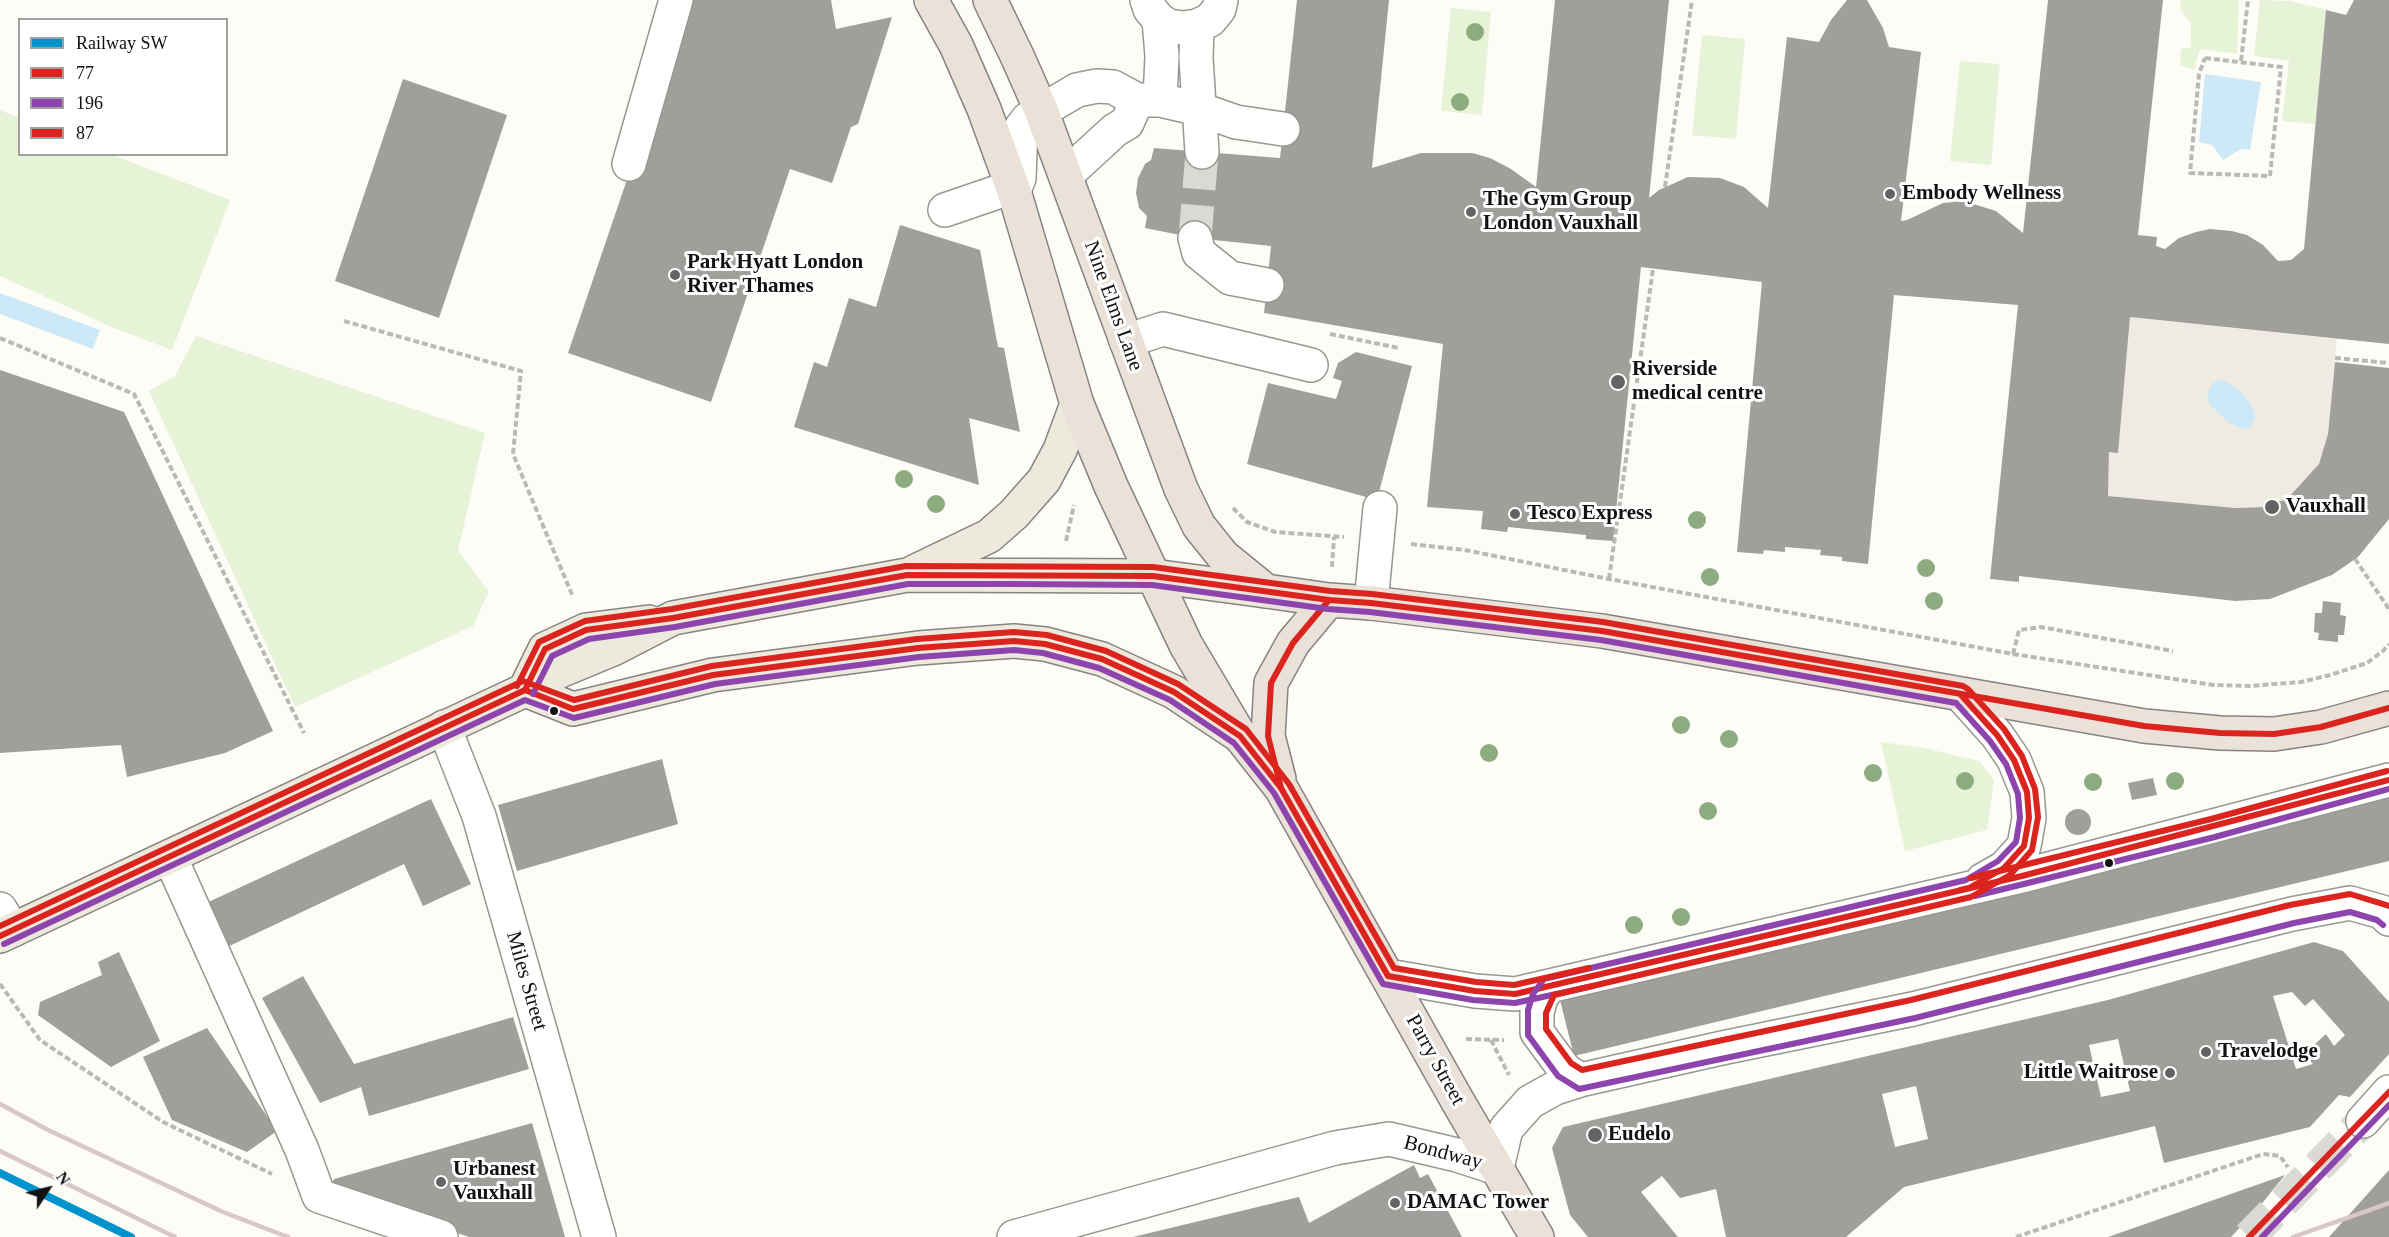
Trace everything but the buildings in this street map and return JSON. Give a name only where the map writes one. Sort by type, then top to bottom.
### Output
[{"type":"highway","points":[[931,0],[956,45],[984,108],[1013,189],[1077,404],[1111,486],[1153,576]]},
{"type":"highway","name":"Nine Elms Lane","points":[[990,0],[1041,110],[1170,461],[1199,526],[1223,556],[1266,591]]},
{"type":"highway","name":"Parry Street","points":[[1153,576],[1190,654],[1240,736],[1281,788],[1537,1237]]},
{"type":"highway","points":[[1266,591],[1602,631],[2144,726],[2220,733],[2274,734],[2320,727],[2389,708]]},
{"type":"highway","name":"Parry Street","points":[[1281,788],[1268,736],[1271,683],[1293,643],[1329,600]]},
{"type":"main road","points":[[908,575],[989,536],[1014,514],[1044,480],[1060,450],[1077,404]]},
{"type":"main road","points":[[4,925],[170,857],[525,690],[545,649],[586,630],[673,618],[908,575],[1153,576],[1266,591]]},
{"type":"main road","points":[[525,690],[573,709],[713,675],[918,648],[1014,642],[1045,644],[1102,658],[1174,692],[1240,736]]},
{"type":"street","points":[[629,164],[676,0]]},
{"type":"street","points":[[1153,10],[1169,26],[1183,28],[1197,26],[1210,20],[1219,9],[1221,0]]},
{"type":"street","points":[[1066,176],[1115,130],[1126,123],[1148,100],[1162,56],[1153,10]]},
{"type":"street","points":[[1197,26],[1196,58],[1202,152]]},
{"type":"street","points":[[945,210],[1013,189],[1019,178],[1021,128],[1028,119],[1041,110],[1077,90],[1097,86],[1113,87],[1148,100],[1199,109],[1236,122],[1283,129]]},
{"type":"street","points":[[1195,238],[1199,253],[1230,278],[1267,285]]},
{"type":"street","points":[[1126,341],[1163,329],[1311,365]]},
{"type":"street","points":[[1371,603],[1380,508]]},
{"type":"street","points":[[1961,695],[1997,735],[2014,760],[2027,792],[2030,818],[2024,846],[2011,861],[2004,868],[1969,888]]},
{"type":"street","name":"Miles Street","points":[[444,727],[479,816],[599,1237]]},
{"type":"street","points":[[1388,976],[1475,991],[1515,994],[1969,888],[2212,828],[2389,780]]},
{"type":"street","points":[[170,857],[302,1150],[319,1196],[441,1237]]},
{"type":"street","name":"Bondway","points":[[1014,1237],[1335,1148],[1389,1139],[1457,1155],[1497,1168],[1506,1129],[1530,1102],[1555,1088],[1580,1080],[1913,1009],[2292,914],[2350,903],[2382,912],[2389,919]]},
{"type":"street","points":[[1548,987],[1541,998],[1537,1012],[1537,1032],[1565,1070],[1580,1080]]},
{"type":"street","points":[[2363,1121],[2389,1092]]},
{"type":"path","points":[[1665,187],[1692,0]]},
{"type":"path","points":[[2241,61],[2248,0]]},
{"type":"path","points":[[2205,58],[2241,61],[2281,67],[2270,176],[2190,173],[2199,74],[2205,58]]},
{"type":"path","points":[[1609,579],[1653,269]]},
{"type":"path","points":[[344,321],[521,371],[513,454],[573,597]]},
{"type":"path","points":[[0,338],[134,394],[304,733]]},
{"type":"path","points":[[2336,358],[2389,363]]},
{"type":"path","points":[[1229,504],[1247,522],[1275,532],[1465,550],[2013,654],[2213,685],[2249,686],[2301,682],[2367,663],[2384,651],[2389,644]]},
{"type":"path","points":[[1066,538],[1074,505]]},
{"type":"path","points":[[2355,559],[2389,609]]},
{"type":"path","points":[[2013,654],[2019,630],[2041,627],[2173,651]]},
{"type":"path","points":[[0,984],[40,1040],[163,1122],[319,1196]]},
{"type":"path","points":[[1466,1039],[1508,1040]]},
{"type":"path","points":[[1491,1040],[1512,1079]]},
{"type":"path","points":[[2016,1237],[2263,1154],[2280,1156],[2288,1167]]},
{"type":"green space","points":[[2181,0],[2239,0],[2237,54],[2200,49],[2194,70],[2180,65],[2181,49],[2191,47],[2191,24],[2180,8]]},
{"type":"green space","points":[[2260,0],[2290,1],[2326,10],[2316,124],[2282,121],[2289,61],[2254,56]]},
{"type":"green space","points":[[1451,8],[1491,12],[1482,115],[1441,111]]},
{"type":"green space","points":[[1702,35],[1745,39],[1736,139],[1692,135]]},
{"type":"green space","points":[[1960,61],[2000,64],[1991,165],[1950,161]]},
{"type":"green space","points":[[0,110],[18,118],[18,156],[116,156],[230,200],[172,350],[109,326],[0,276]]},
{"type":"green space","points":[[196,336],[485,433],[458,551],[489,591],[473,626],[295,707],[149,391],[175,376]]},
{"type":"green space","points":[[1881,742],[1924,748],[1979,761],[1994,780],[1987,830],[1905,851]]},
{"type":"shaded area","points":[[2130,317],[2337,339],[2328,434],[2319,464],[2288,498],[2266,507],[2235,508],[2108,496],[2109,452],[2118,452]]},
{"type":"water","points":[[2205,74],[2261,82],[2250,150],[2241,149],[2223,160],[2212,145],[2199,142]]},
{"type":"water","points":[[0,293],[100,330],[93,349],[0,314]]},
{"type":"water","points":[[2220,379],[2231,384],[2251,404],[2255,417],[2251,427],[2243,429],[2231,424],[2210,405],[2207,393],[2212,384]]},
{"type":"tunnel","points":[[1195,238],[1202,152]]},
{"type":"tunnel","points":[[2249,1237],[2363,1121]]},
{"type":"railway","points":[[0,1104],[48,1130],[223,1212],[288,1237]]},
{"type":"railway","points":[[0,1151],[175,1237]]},
{"type":"railway","points":[[2293,1237],[2389,1203]]},
{"type":"rail line","name":"SW","points":[[0,1173],[131,1237]]},
{"type":"transit line","name":"87","points":[[517,686],[539,642],[585,621],[672,609],[906,566],[1153,567],[1330,591],[1603,622],[1963,686],[2004,729],[2022,756],[2035,789],[2038,817],[2032,850],[2010,875],[1971,897],[1554,995],[1546,1013],[1546,1029],[1571,1063],[1582,1070],[1911,1000],[2290,905],[2350,894],[2389,906]]},
{"type":"transit line","name":"77","points":[[525,690],[545,649],[586,630],[673,618],[907,575],[1153,576],[1329,600],[1602,631],[2144,726],[2220,733],[2274,734],[2321,727],[2389,708]]},
{"type":"transit line","name":"196","points":[[533,694],[552,656],[589,639],[675,627],[908,584],[1015,584],[1152,585],[1328,609],[1601,640],[1956,703],[1990,741],[2006,764],[2018,794],[2020,818],[2016,842],[1998,861],[1966,880],[1544,979],[1533,994],[1528,1010],[1528,1035],[1558,1076],[1579,1089],[1915,1018],[2294,923],[2350,912],[2377,920],[2383,925]]},
{"type":"transit line","name":"77","points":[[1285,795],[1281,788],[1268,736],[1271,683],[1293,643],[1329,600]]},
{"type":"transit line","name":"87","points":[[0,926],[523,681],[574,700],[712,666],[917,639],[1014,632],[1047,635],[1106,651],[1178,684],[1246,729],[1289,784],[1394,968],[1476,982],[1514,985],[1589,968]]},
{"type":"transit line","name":"77","points":[[0,936],[525,690],[573,709],[713,675],[918,648],[1014,641],[1045,644],[1102,659],[1174,692],[1240,736],[1281,788],[1388,976]]},
{"type":"transit line","name":"196","points":[[4,944],[525,700],[574,718],[715,684],[919,657],[1014,650],[1043,653],[1099,668],[1170,700],[1234,743],[1274,793],[1383,984],[1473,1000],[1515,1003],[1593,986]]},
{"type":"transit line","name":"77","points":[[1960,890],[1969,888],[2004,868],[2024,846],[2029,818],[2027,792],[2014,760],[1997,735],[1961,695]]},
{"type":"transit line","name":"87","points":[[1971,878],[2211,819],[2387,771]]},
{"type":"transit line","name":"77","points":[[1388,976],[1475,991],[1515,994],[2022,876],[2389,780]]},
{"type":"transit line","name":"196","points":[[1975,896],[2215,837],[2389,789]]},
{"type":"transit line","name":"77","points":[[2249,1237],[2389,1092]]},
{"type":"transit line","name":"196","points":[[2262,1237],[2389,1105]]},
{"type":"place","name":"Embody Wellness","points":[[1890,194]]},
{"type":"place","name":"The Gym Group London Vauxhall","points":[[1471,212]]},
{"type":"place","name":"Park Hyatt London River Thames","points":[[675,275]]},
{"type":"place","name":"Riverside medical centre","points":[[1618,382]]},
{"type":"place","name":"Vauxhall","points":[[2272,507]]},
{"type":"place","name":"Tesco Express","points":[[1515,514]]},
{"type":"place","name":"Travelodge","points":[[2206,1052]]},
{"type":"place","name":"Little Waitrose","points":[[2170,1073]]},
{"type":"place","name":"Eudelo","points":[[1595,1135]]},
{"type":"place","name":"Urbanest Vauxhall","points":[[441,1182]]},
{"type":"place","name":"DAMAC Tower","points":[[1395,1203]]}]
